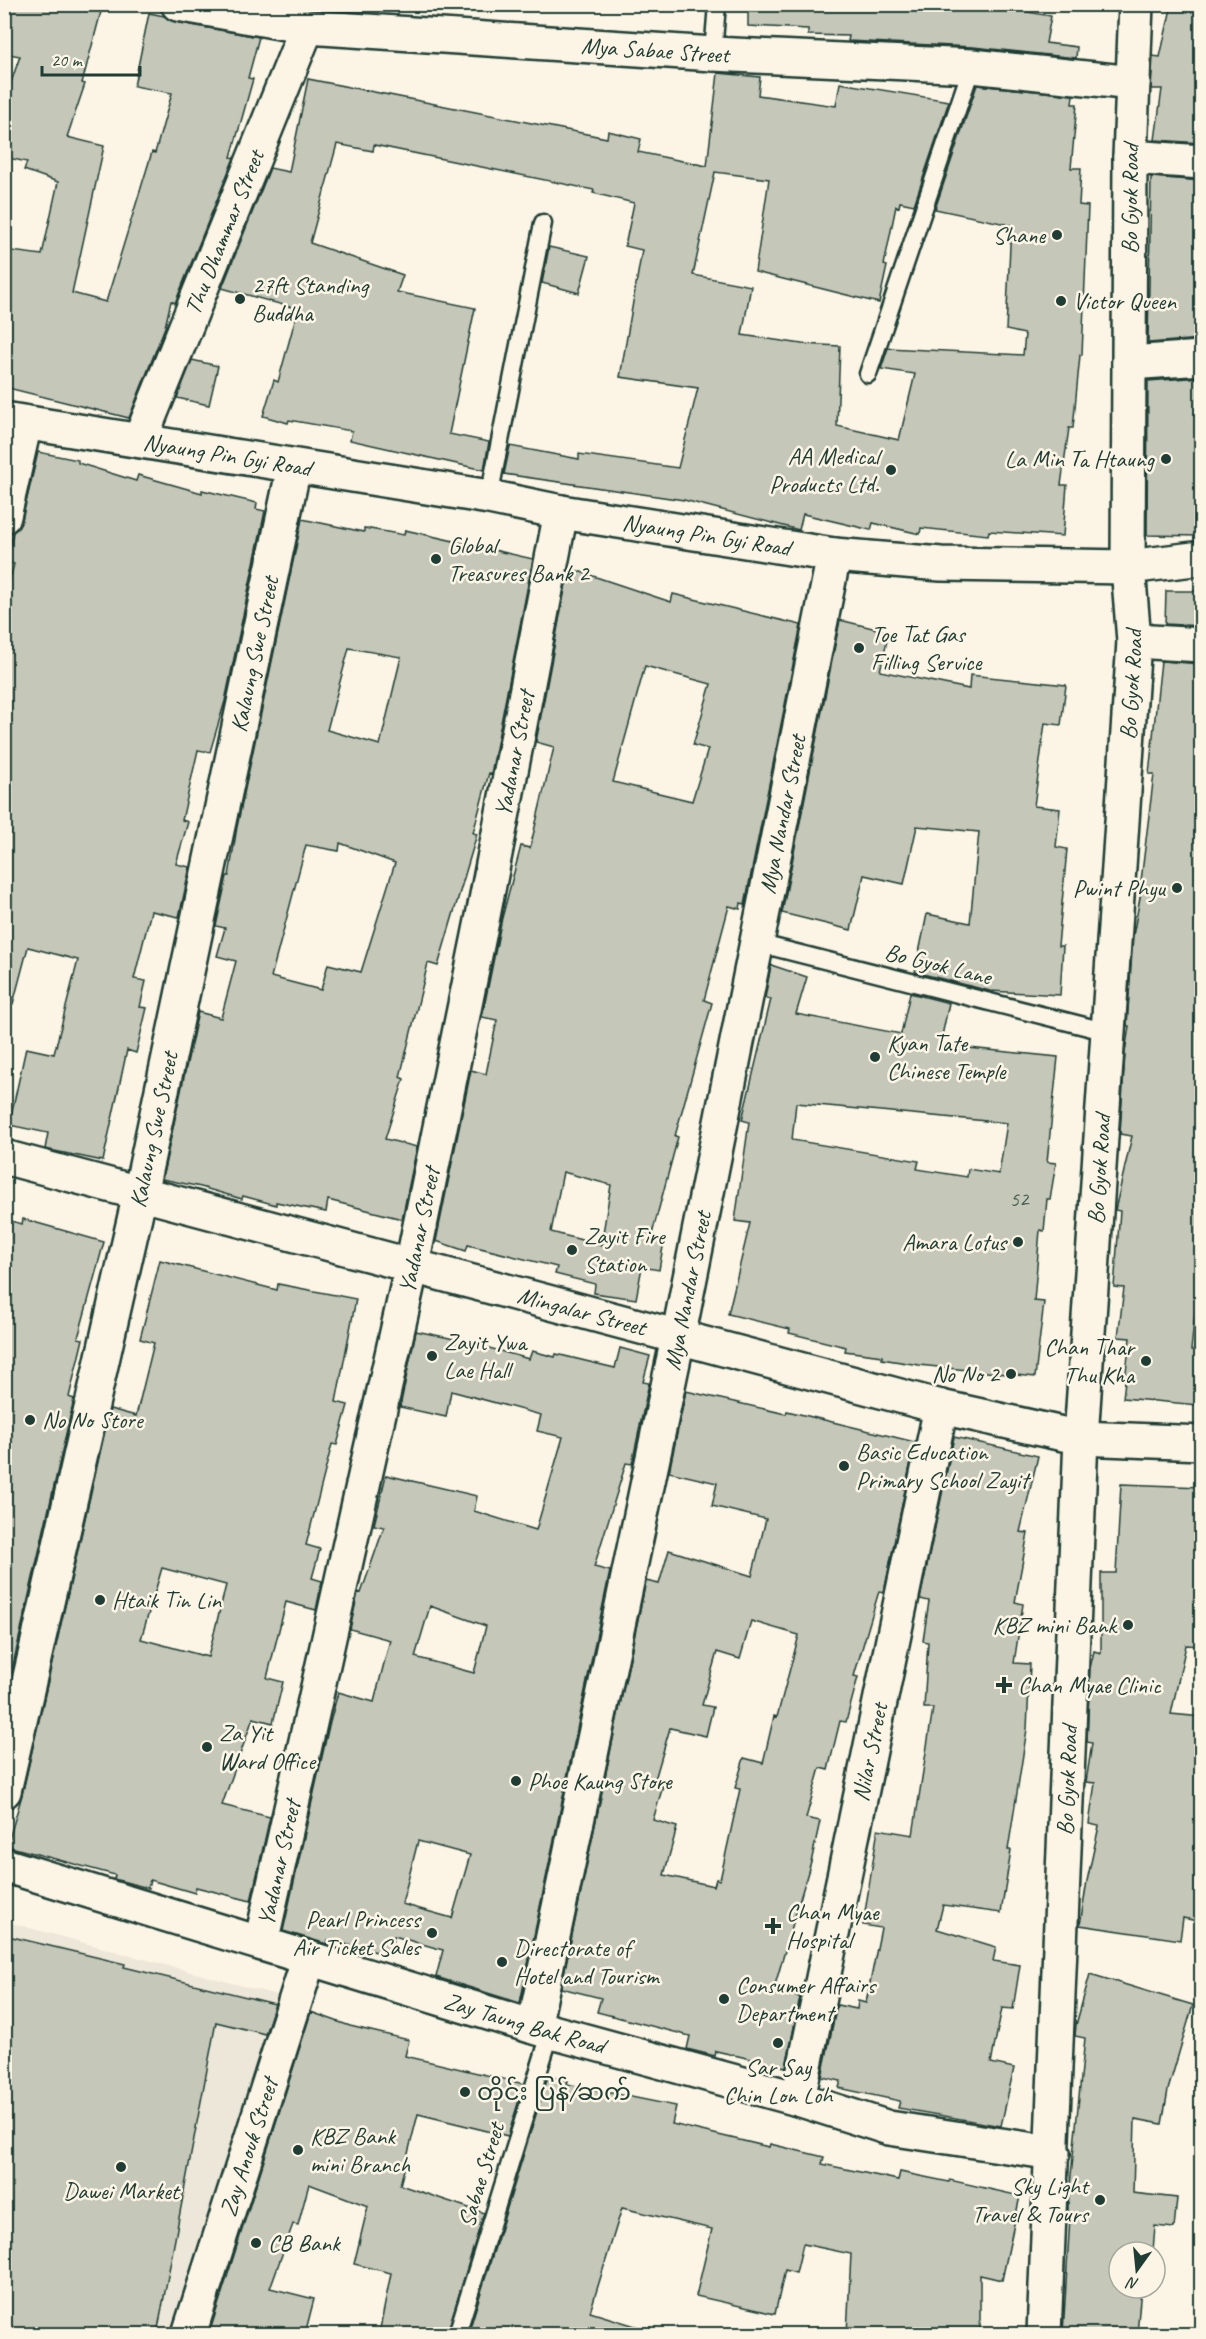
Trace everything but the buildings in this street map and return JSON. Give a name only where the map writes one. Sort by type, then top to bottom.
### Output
[{"type":"street","name":"Mya Sabae Street","points":[[178,4],[307,27],[713,54],[972,66],[1133,83]]},
{"type":"street","name":"Bo Gyok Road","points":[[1044,2334],[1081,1438],[1134,640],[1128,567],[1130,158],[1136,4]]},
{"type":"street","name":"Thu Dhammar Street","points":[[140,440],[307,27]]},
{"type":"street","points":[[1130,158],[1202,162]]},
{"type":"street","points":[[1129,363],[1202,358]]},
{"type":"street","name":"Nyaung Pin Gyi Road","points":[[15,421],[834,555],[941,564],[1128,567],[1202,558]]},
{"type":"street","points":[[4,516],[15,421]]},
{"type":"street","name":"Kalaung Swe Street","points":[[4,1791],[140,1194],[294,467]]},
{"type":"street","name":"Yadanar Street","points":[[261,1943],[412,1265],[483,916],[561,512]]},
{"type":"street","name":"Mya Nandar Street","points":[[542,2029],[834,555]]},
{"type":"street","points":[[1134,640],[1202,645]]},
{"type":"street","name":"Mingalar Street","points":[[4,1157],[941,1407],[1081,1438],[1202,1443]]},
{"type":"street","name":"Nilar Street","points":[[798,2099],[941,1407]]},
{"type":"street","name":"Zay Taung Bak Road","points":[[4,1864],[542,2029],[798,2099],[889,2128],[1053,2153]]},
{"type":"street","name":"Zay Anouk Street","points":[[189,2334],[309,1959]]},
{"type":"lane","points":[[713,54],[717,4]]},
{"type":"lane","points":[[868,374],[972,66]]},
{"type":"lane","points":[[489,498],[543,223]]},
{"type":"lane","name":"Bo Gyok Lane","points":[[757,943],[1108,1032]]},
{"type":"lane","name":"Sabae Street","points":[[457,2334],[542,2029]]},
{"type":"shaded area","name":"Dawei Market","points":[[4,1921],[291,1999],[184,2334],[5,2334]]},
{"type":"place","name":"Shane","points":[[1057,235]]},
{"type":"place","name":"27ft Standing Buddha","points":[[240,299]]},
{"type":"place","name":"Victor Queen","points":[[1061,301]]},
{"type":"place","name":"La Min Ta Htaung","points":[[1166,459]]},
{"type":"place","name":"AA Medical Products Ltd.","points":[[891,470]]},
{"type":"place","name":"Global Treasures Bank 2","points":[[436,559]]},
{"type":"place","name":"Toe Tat Gas Filling Service","points":[[859,648]]},
{"type":"place","name":"Pwint Phyu","points":[[1177,888]]},
{"type":"place","name":"Kyan Tate Chinese Temple","points":[[875,1057]]},
{"type":"place","name":"Amara Lotus","points":[[1018,1242]]},
{"type":"place","name":"Zayit Fire Station","points":[[572,1250]]},
{"type":"place","name":"Zayit Ywa Lae Hall","points":[[432,1356]]},
{"type":"place","name":"Chan Thar Thu Kha","points":[[1146,1361]]},
{"type":"place","name":"No No 2","points":[[1011,1374]]},
{"type":"place","name":"No No Store","points":[[30,1420]]},
{"type":"place","name":"Basic Education Primary School Zayit","points":[[844,1466]]},
{"type":"place","name":"Htaik Tin Lin","points":[[100,1600]]},
{"type":"place","name":"KBZ mini Bank","points":[[1128,1625]]},
{"type":"place","name":"Chan Myae Clinic","points":[[1004,1685]]},
{"type":"place","name":"Za Yit Ward Office","points":[[207,1747]]},
{"type":"place","name":"Phoe Kaung Store","points":[[516,1781]]},
{"type":"place","name":"Chan Myae Hospital","points":[[773,1926]]},
{"type":"place","name":"Pearl Princess Air Ticket Sales","points":[[432,1933]]},
{"type":"place","name":"Directorate of Hotel and Tourism","points":[[502,1962]]},
{"type":"place","name":"Consumer Affairs Department","points":[[724,1999]]},
{"type":"place","name":"Sar Say Chin Lon Loh","points":[[778,2043]]},
{"type":"place","name":"တိုင်း ပြန်/ဆက်","points":[[465,2092]]},
{"type":"place","name":"KBZ Bank mini Branch","points":[[298,2150]]},
{"type":"place","name":"Dawei Market","points":[[121,2167]]},
{"type":"place","name":"Sky Light Travel & Tours","points":[[1100,2200]]},
{"type":"place","name":"CB Bank","points":[[256,2243]]}]
